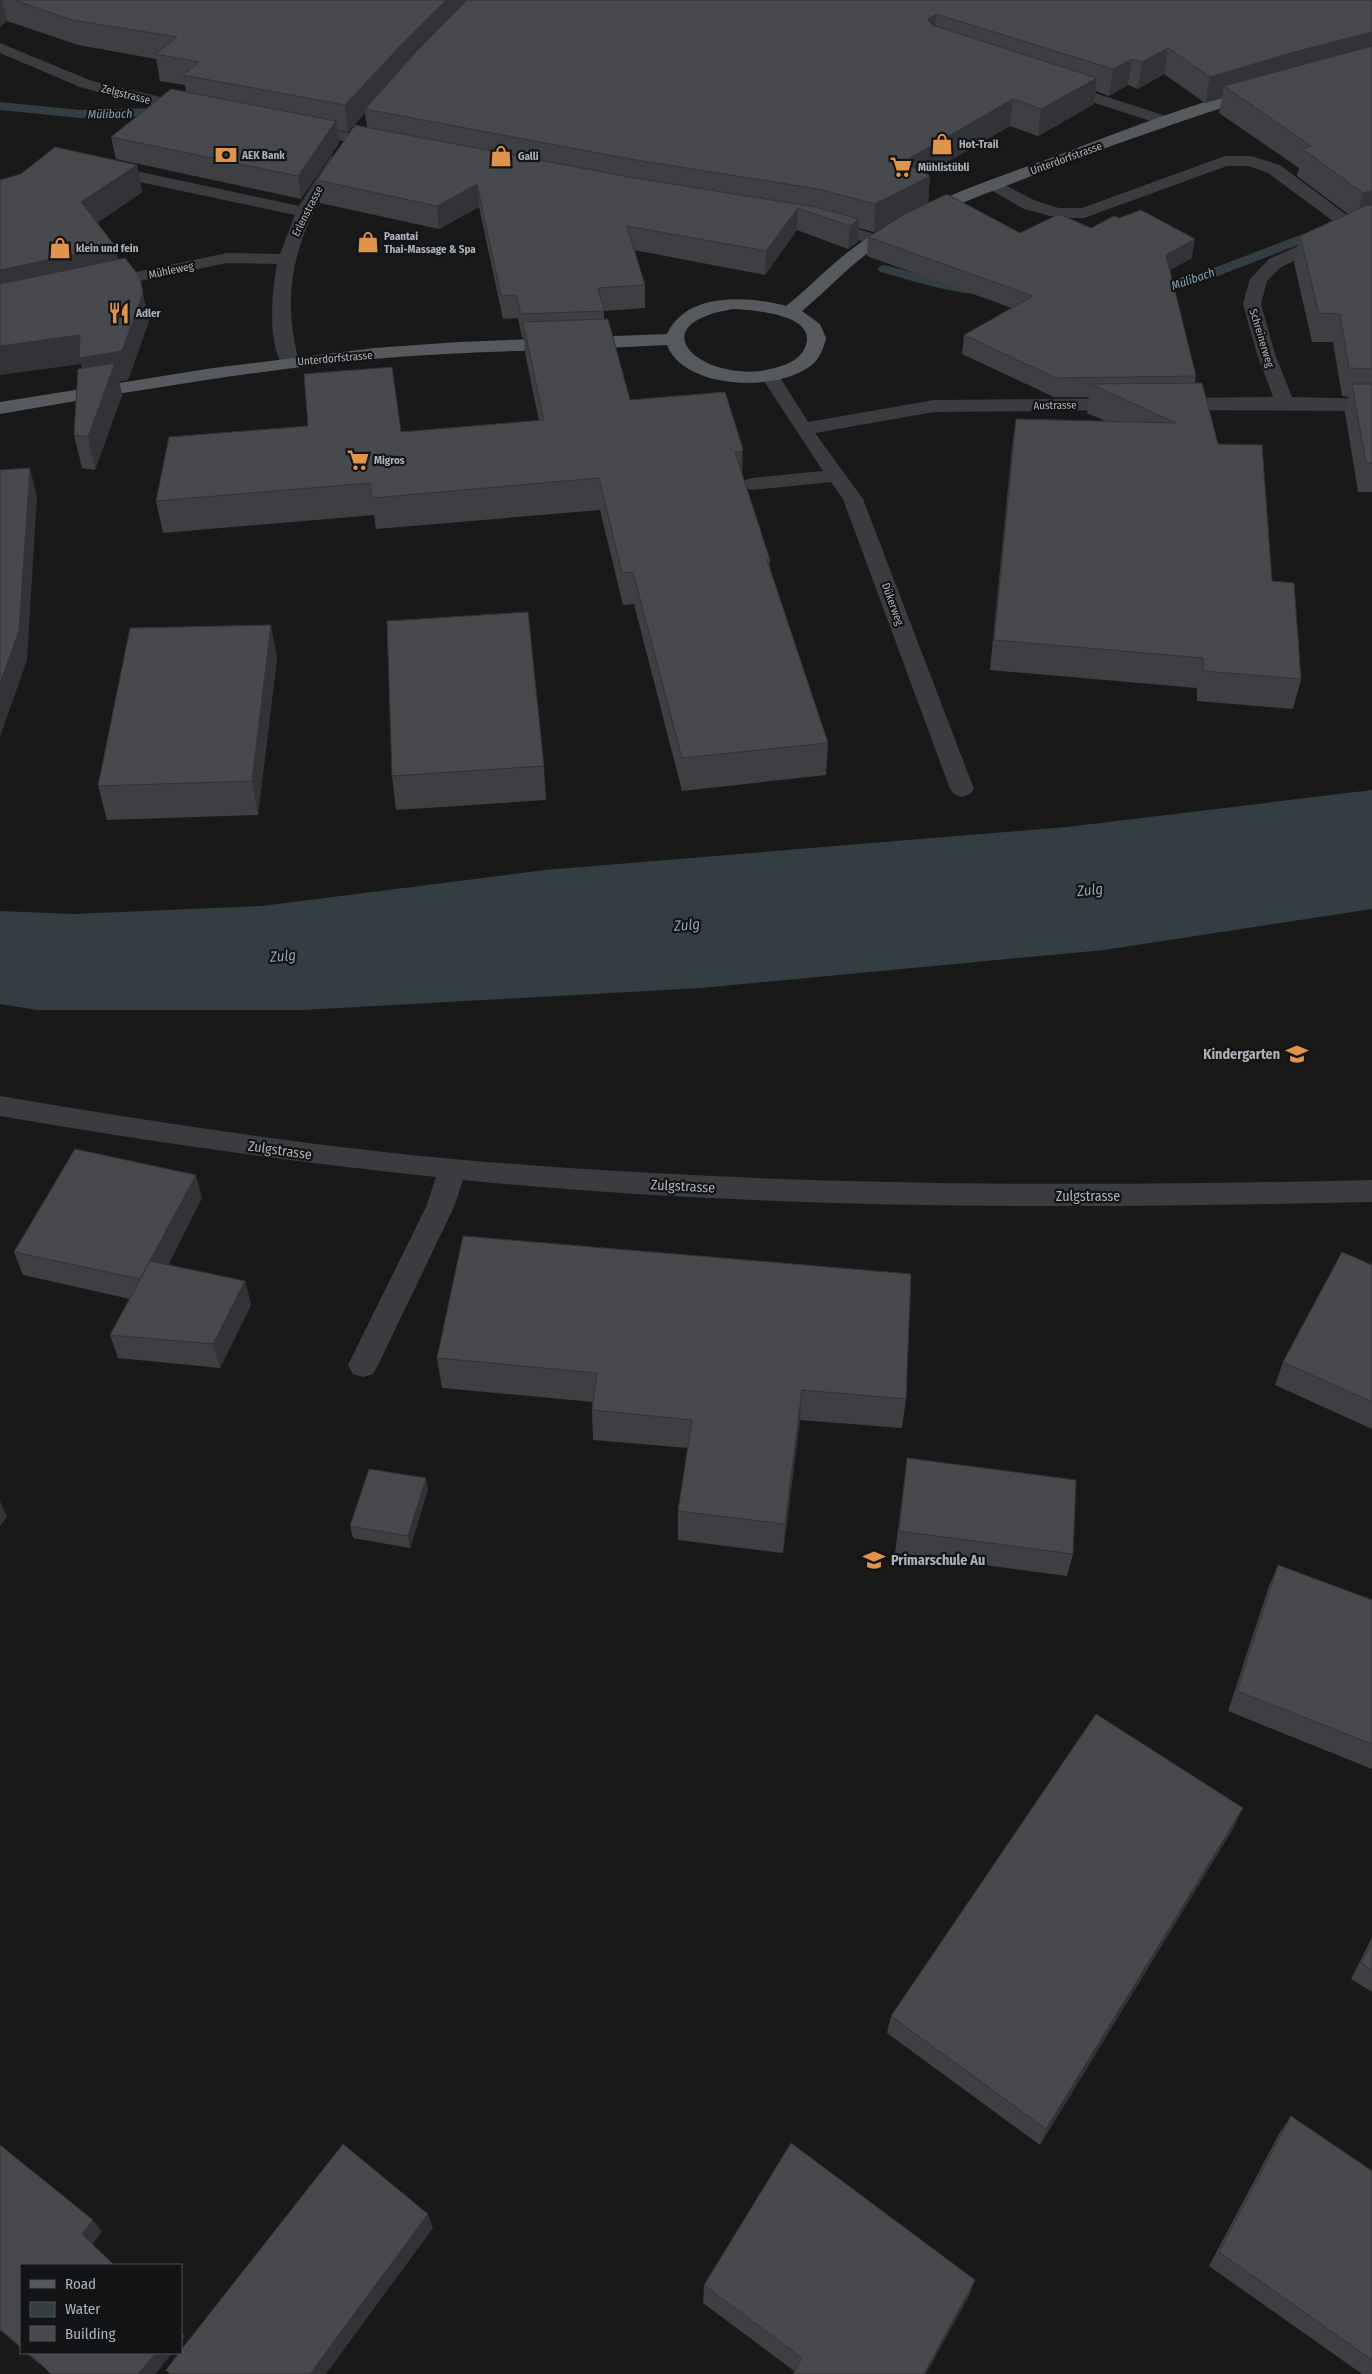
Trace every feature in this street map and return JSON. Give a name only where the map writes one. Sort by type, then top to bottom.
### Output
[{"type":"main road","name":"Unterdorfstrasse","points":[[790,312],[854,255],[876,240],[921,216],[996,185],[1166,121],[1269,88]]},
{"type":"main road","points":[[753,304],[790,312],[803,319],[812,327],[816,336],[816,346],[811,356],[801,364],[787,370],[746,377],[704,370],[687,361],[677,350],[674,339],[677,329],[685,320],[698,312],[715,307],[753,304]]},
{"type":"main road","name":"Unterdorfstrasse","points":[[0,408],[156,381],[290,362],[436,348],[674,339]]},
{"type":"street","name":"Zelgstrasse","points":[[0,48],[86,84],[134,97],[207,112]]},
{"type":"street","points":[[1046,82],[1166,121]]},
{"type":"street","name":"Erlenstrasse","points":[[290,362],[285,347],[280,288],[286,259],[305,212],[332,166],[364,125]]},
{"type":"street","points":[[285,126],[397,147]]},
{"type":"street","points":[[996,185],[1030,205],[1058,213],[1084,213],[1225,161],[1251,161],[1274,169],[1352,228]]},
{"type":"street","points":[[90,166],[305,212]]},
{"type":"street","points":[[807,221],[854,232],[876,240]]},
{"type":"street","name":"Schreinerweg","points":[[1284,402],[1266,354],[1252,304],[1259,279],[1275,263],[1352,228],[1372,224]]},
{"type":"street","name":"Mühleweg","points":[[82,288],[227,258],[286,259]]},
{"type":"street","points":[[769,374],[804,429]]},
{"type":"street","name":"Austrasse","points":[[804,429],[934,406],[1284,402],[1372,405]]},
{"type":"street","name":"Dükerweg","points":[[804,429],[852,499],[874,551],[962,789]]},
{"type":"street","points":[[752,484],[836,476]]},
{"type":"street","name":"Zulgstrasse","points":[[0,1106],[192,1138],[320,1156],[452,1170],[656,1185],[965,1195],[1105,1196],[1372,1191]]},
{"type":"street","points":[[363,1366],[440,1207],[452,1170]]},
{"type":"water","name":"Zulg","points":[[1372,790],[1372,909],[1104,950],[701,988],[303,1010],[37,1010],[0,1004],[0,911],[74,914],[262,906],[545,870],[1067,827]]},
{"type":"building","points":[[15,0],[446,0],[345,105],[183,75],[199,62],[155,54],[177,37],[72,20]]},
{"type":"building","points":[[467,0],[1372,0],[1372,32],[1294,52],[1210,77],[1168,48],[1142,62],[1132,59],[1113,69],[936,14],[928,19],[932,25],[1097,78],[1041,109],[1013,99],[903,162],[930,176],[875,204],[818,189],[630,159],[365,109],[414,54]]},
{"type":"building","points":[[1372,46],[1372,191],[1363,193],[1303,149],[1311,146],[1224,86]]},
{"type":"building","points":[[171,89],[336,121],[298,176],[111,137]]},
{"type":"building","points":[[355,125],[629,177],[815,207],[859,219],[850,226],[798,208],[766,251],[627,226],[645,285],[598,288],[604,311],[521,314],[516,295],[501,296],[477,184],[437,206],[317,180]]},
{"type":"building","points":[[55,147],[137,165],[81,202],[115,246],[0,270],[0,180],[21,174]]},
{"type":"building","points":[[947,194],[1020,233],[1059,214],[1091,228],[1114,216],[1119,218],[1141,210],[1195,239],[1166,255],[1196,376],[1056,378],[964,335],[1033,296],[868,237],[905,214]]},
{"type":"building","points":[[1372,205],[1372,369],[1349,368],[1340,314],[1319,313],[1300,236],[1365,206]]},
{"type":"building","points":[[125,258],[140,277],[143,293],[122,351],[79,358],[80,335],[0,346],[0,284]]},
{"type":"building","points":[[608,319],[630,400],[725,392],[743,449],[741,452],[735,452],[770,560],[767,560],[828,743],[682,758],[633,572],[622,573],[599,478],[372,498],[370,483],[156,501],[169,437],[308,426],[304,374],[392,367],[401,432],[544,420],[523,322]]},
{"type":"building","points":[[115,363],[88,437],[74,435],[78,369]]},
{"type":"building","points":[[1202,383],[1218,444],[1262,445],[1272,581],[1294,583],[1301,679],[1204,671],[1203,658],[994,640],[1016,419],[1176,423],[1091,384]]},
{"type":"building","points":[[1352,384],[1372,384],[1372,463],[1366,463]]},
{"type":"building","points":[[30,468],[19,631],[0,683],[0,470]]},
{"type":"building","points":[[528,612],[544,766],[392,776],[387,621]]},
{"type":"building","points":[[271,625],[252,781],[98,786],[130,628]]},
{"type":"building","points":[[75,1149],[196,1175],[140,1279],[14,1252]]},
{"type":"building","points":[[463,1236],[911,1274],[906,1399],[802,1390],[785,1524],[678,1511],[692,1420],[592,1410],[597,1373],[437,1358]]},
{"type":"building","points":[[1342,1252],[1372,1265],[1372,1402],[1283,1362]]},
{"type":"building","points":[[150,1261],[245,1281],[213,1344],[110,1335]]},
{"type":"building","points":[[907,1458],[1076,1480],[1073,1554],[899,1531]]},
{"type":"building","points":[[369,1469],[426,1478],[408,1536],[350,1526]]},
{"type":"building","points":[[1278,1565],[1372,1600],[1372,1744],[1237,1691]]},
{"type":"building","points":[[1096,1714],[1243,1808],[1046,2129],[891,2016]]},
{"type":"building","points":[[1372,1942],[1372,1970],[1361,1963]]},
{"type":"building","points":[[1291,2116],[1372,2171],[1372,2360],[1219,2252]]},
{"type":"building","points":[[791,2143],[975,2280],[924,2374],[793,2374],[802,2358],[704,2285]]},
{"type":"building","points":[[343,2144],[428,2214],[310,2374],[170,2374],[166,2370],[178,2354],[182,2354],[182,2349]]},
{"type":"building","points":[[0,2145],[93,2220],[82,2234],[113,2264],[20,2264],[20,2346],[0,2329]]},
{"type":"building","points":[[29,2354],[155,2354],[138,2374],[51,2374]]},
{"type":"waterway","name":"Mülibach","points":[[0,106],[80,114],[158,112],[169,115]]},
{"type":"waterway","name":"Mülibach","points":[[1146,294],[1187,283],[1319,232]]},
{"type":"waterway","name":"Mülibach","points":[[885,269],[953,287],[982,291]]},
{"type":"place","name":"Hot-Trail","points":[[942,144]]},
{"type":"place","name":"AEK Bank","points":[[226,155]]},
{"type":"place","name":"Galli","points":[[501,156]]},
{"type":"place","name":"Mühlistübli","points":[[901,167]]},
{"type":"place","name":"Paantai Thai-Massage & Spa","points":[[368,242]]},
{"type":"place","name":"klein und fein","points":[[60,248]]},
{"type":"place","name":"Adler","points":[[119,313]]},
{"type":"place","name":"Migros","points":[[358,460]]},
{"type":"place","name":"Kindergarten","points":[[1297,1054]]},
{"type":"place","name":"Primarschule Au","points":[[874,1560]]}]
